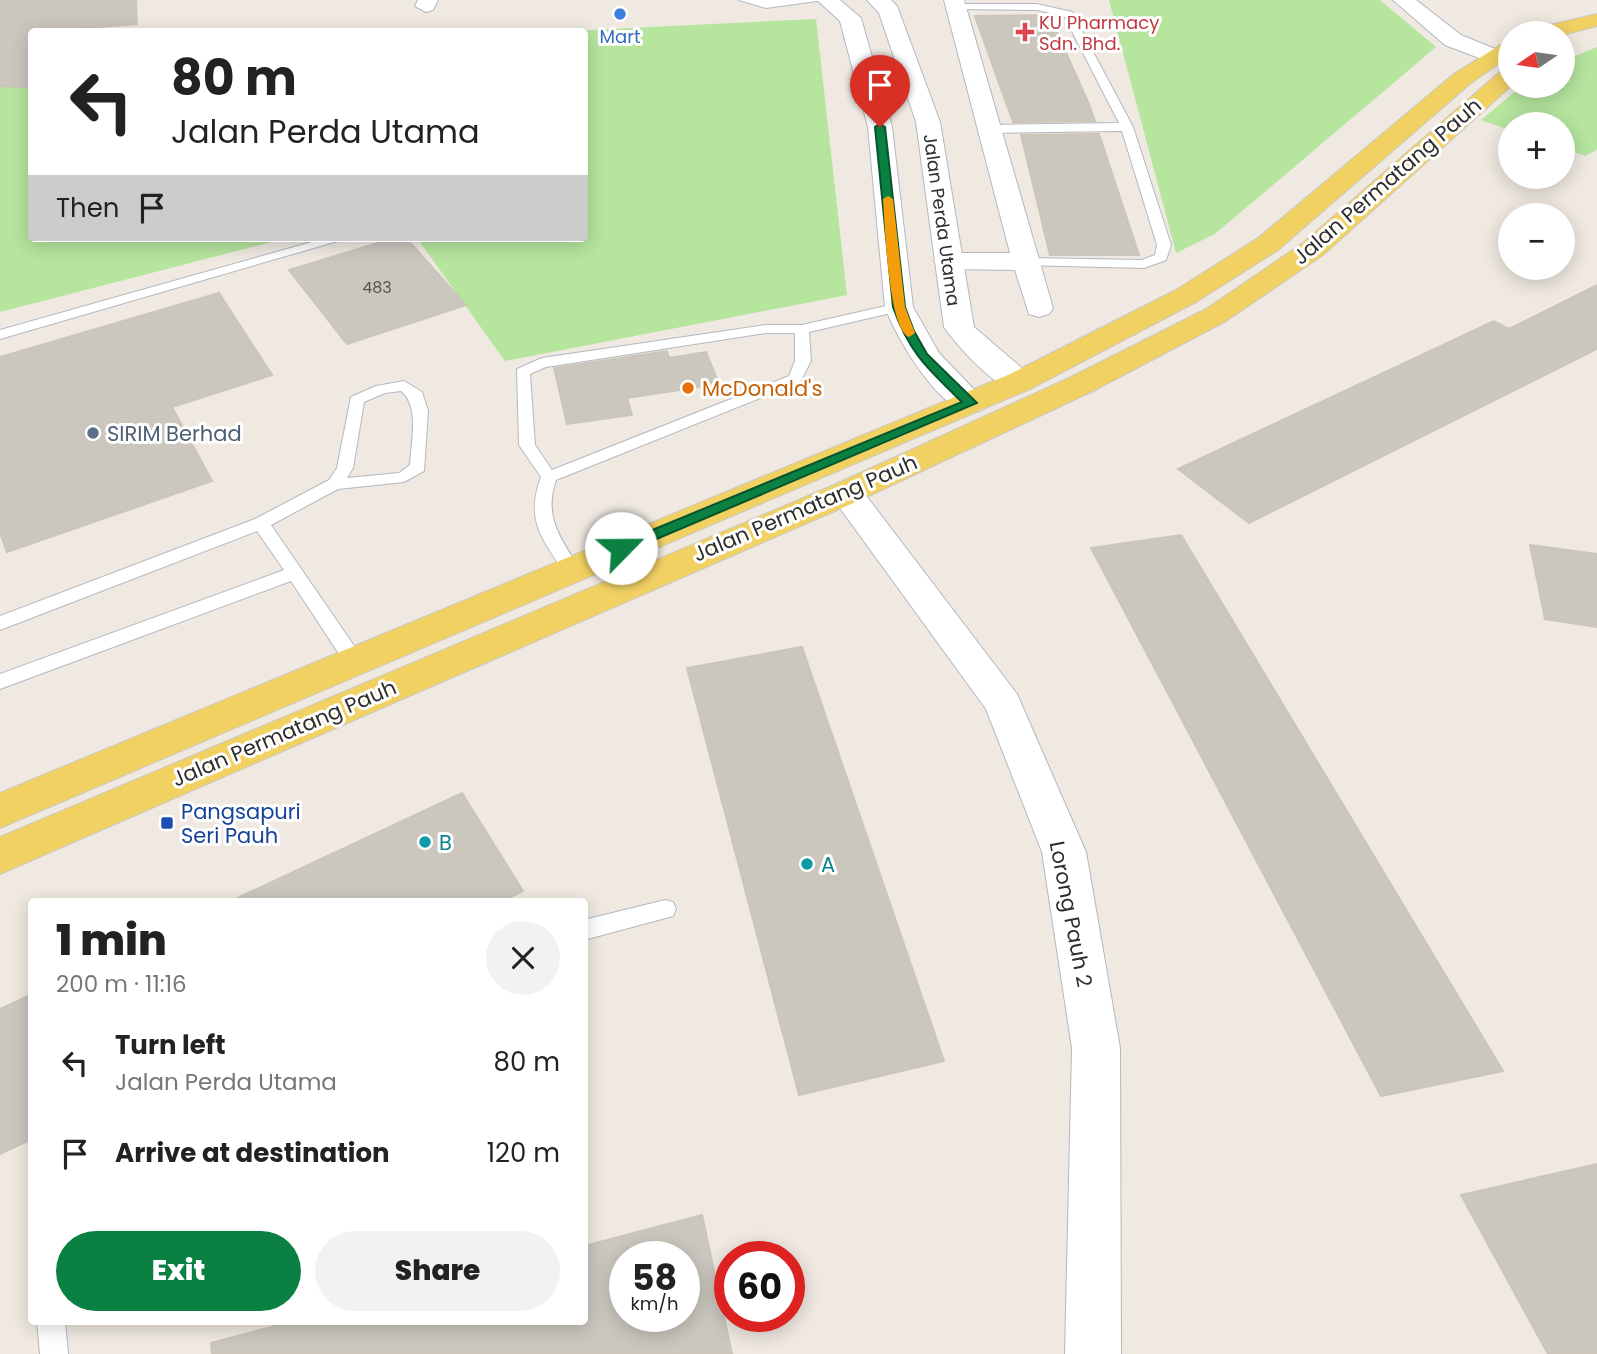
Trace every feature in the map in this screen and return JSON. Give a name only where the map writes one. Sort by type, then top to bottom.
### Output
[{"type":"main road","points":[[1575,26],[1597,20]]},
{"type":"main road","points":[[1575,42],[1597,35]]},
{"type":"main road","name":"Jalan Permatang Pauh","points":[[0,811],[1019,382],[1186,296],[1268,244],[1498,64]]},
{"type":"main road","name":"Jalan Permatang Pauh","points":[[0,856],[846,493],[1082,384],[1216,315],[1313,249],[1498,65]]},
{"type":"street","points":[[827,0],[850,18],[880,127],[899,307],[922,356],[971,403]]},
{"type":"street","name":"Jalan Perda Utama","points":[[877,0],[886,6],[890,13],[928,122],[958,327],[968,340],[1019,382]]},
{"type":"street","points":[[1403,0],[1453,40],[1498,57]]},
{"type":"street","points":[[956,4],[1039,308]]},
{"type":"street","points":[[948,261],[1028,262]]},
{"type":"street","name":"Lorong Pauh 2","points":[[846,493],[1003,704],[1064,852],[1096,1048],[1093,1354]]},
{"type":"lane","points":[[744,0],[766,5],[819,0]]},
{"type":"lane","points":[[956,4],[1037,7],[1068,14],[1126,127],[1164,245],[1161,257],[1144,264],[1028,262]]},
{"type":"lane","points":[[991,128],[1126,127]]},
{"type":"lane","points":[[0,335],[327,242]]},
{"type":"lane","points":[[549,477],[527,445],[522,372],[542,363],[766,328],[802,329],[899,307]]},
{"type":"lane","points":[[571,569],[542,520],[540,498],[549,477],[795,379],[803,361],[802,329]]},
{"type":"lane","points":[[0,623],[261,523],[335,484],[404,477],[418,467],[420,411],[416,395],[404,386],[381,389],[357,400],[345,468],[335,484]]},
{"type":"lane","points":[[261,523],[354,661]]},
{"type":"lane","points":[[0,682],[295,573]]},
{"type":"lane","points":[[588,929],[664,909]]},
{"type":"lane","points":[[51,1325],[54,1354]]},
{"type":"green space","points":[[1109,0],[1380,0],[1436,47],[1215,234],[1176,253]]},
{"type":"green space","points":[[816,19],[847,295],[505,361],[420,242],[588,242],[588,30]]},
{"type":"green space","points":[[1597,47],[1597,150],[1585,156],[1575,152],[1575,112],[1498,112],[1498,126],[1481,120],[1508,98],[1575,98],[1575,56]]},
{"type":"green space","points":[[0,86],[28,88],[28,242],[271,242],[0,312]]},
{"type":"building","points":[[0,0],[136,0],[137,24],[28,28],[28,88],[0,86]]},
{"type":"building","points":[[1049,15],[1095,121],[1013,122],[975,16]]},
{"type":"building","points":[[1099,134],[1139,255],[1050,255],[1021,135]]},
{"type":"building","points":[[381,242],[410,242],[466,305],[347,344],[289,270]]},
{"type":"building","points":[[1597,285],[1597,349],[1249,523],[1178,469],[1494,321],[1509,329]]},
{"type":"building","name":"SIRIM Berhad","points":[[219,293],[272,375],[172,407],[212,481],[7,552],[0,533],[0,357]]},
{"type":"building","points":[[667,351],[669,358],[706,352],[719,384],[627,398],[632,415],[567,424],[554,368]]},
{"type":"building","points":[[1181,535],[1503,1071],[1381,1096],[1091,548]]},
{"type":"building","points":[[1530,545],[1597,554],[1597,627],[1545,619]]},
{"type":"building","name":"A","points":[[802,647],[944,1061],[799,1095],[687,668]]},
{"type":"building","name":"B","points":[[462,793],[523,891],[508,898],[237,898]]},
{"type":"building","points":[[28,996],[28,1141],[0,1154],[0,1009]]},
{"type":"building","points":[[1597,1164],[1597,1354],[1548,1354],[1461,1195]]},
{"type":"building","points":[[702,1215],[714,1271],[714,1332],[727,1332],[732,1354],[212,1354],[211,1343],[279,1325],[588,1325],[588,1245]]},
{"type":"slow traffic","points":[[888,199],[899,307],[909,333]]},
{"type":"place","name":"Mart","points":[[620,14]]},
{"type":"place","name":"KU Pharmacy Sdn. Bhd.","points":[[1025,32]]},
{"type":"place","name":"McDonald's","points":[[688,388]]},
{"type":"place","name":"SIRIM Berhad","points":[[93,433]]},
{"type":"place","name":"Pangsapuri Seri Pauh","points":[[167,823]]},
{"type":"place","name":"B","points":[[425,842]]},
{"type":"place","name":"A","points":[[807,864]]},
{"type":"route","points":[[621,548],[971,403],[922,356],[899,307],[880,127]]}]
